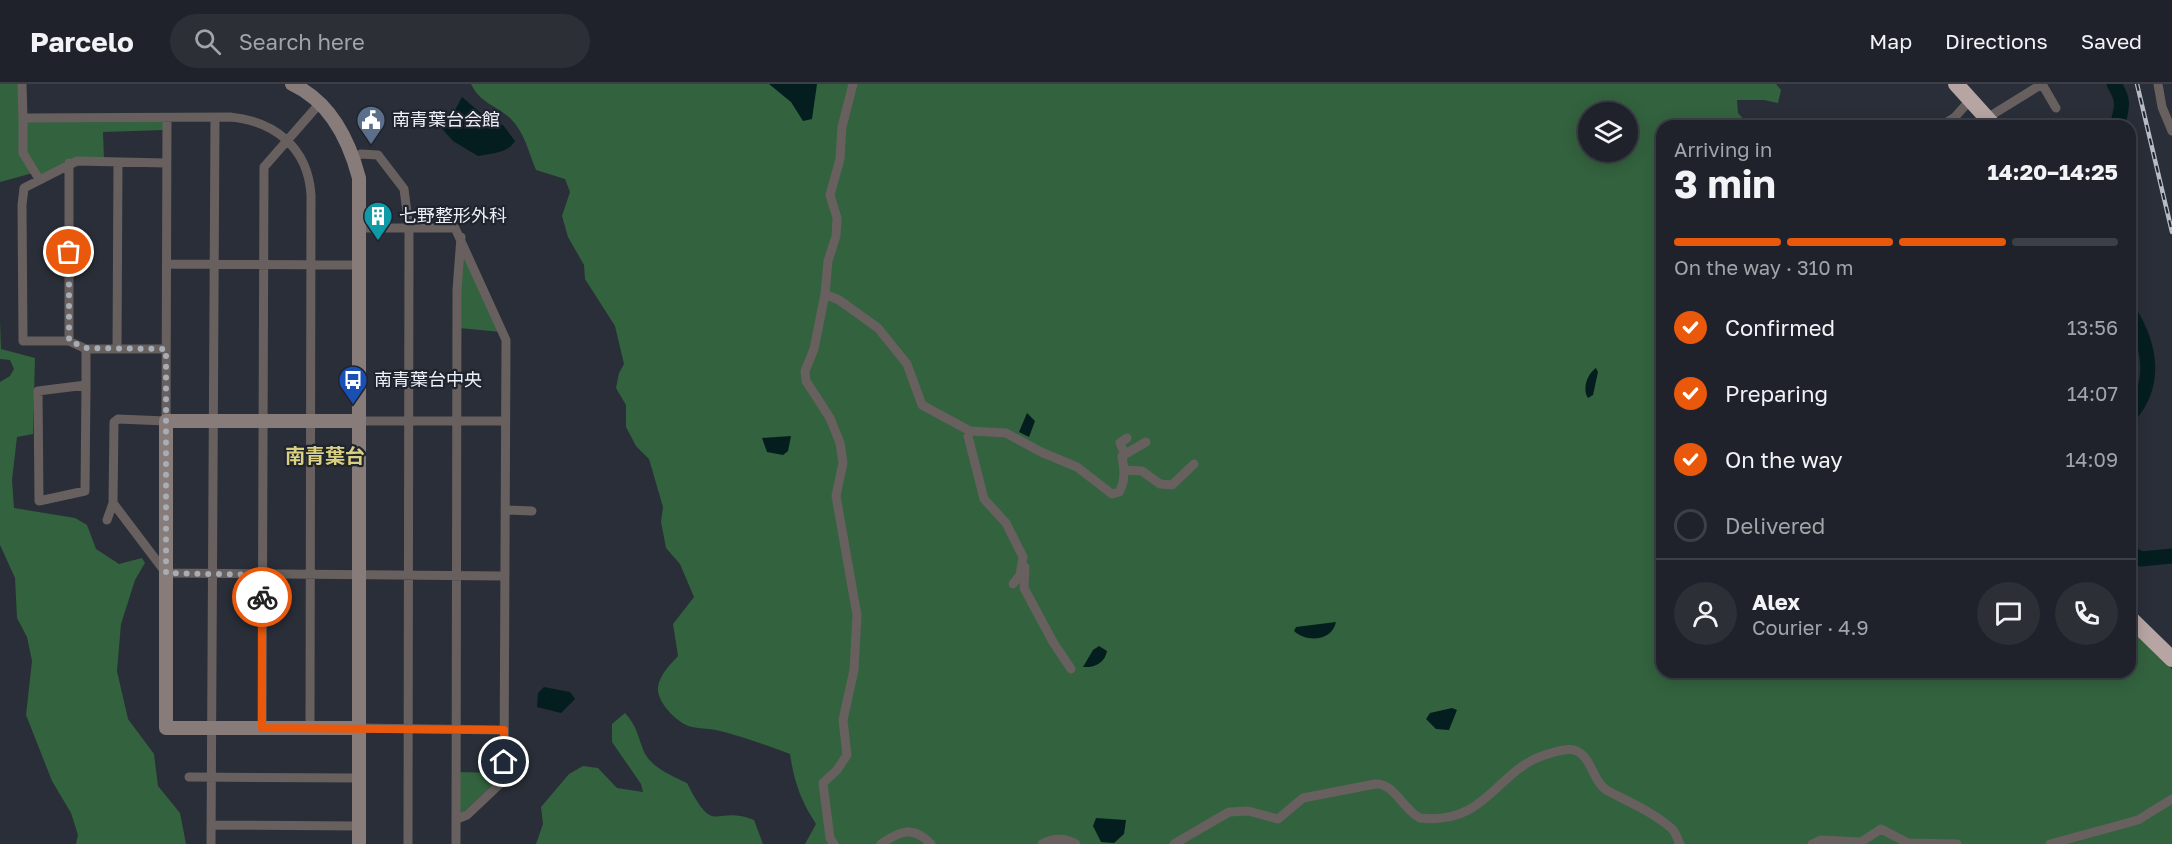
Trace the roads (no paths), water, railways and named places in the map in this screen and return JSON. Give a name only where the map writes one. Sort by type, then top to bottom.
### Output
[{"type":"highway","points":[[1956,84],[1989,120]]},
{"type":"highway","points":[[2136,624],[2172,659]]},
{"type":"street","points":[[22,84],[23,153],[39,179]]},
{"type":"street","points":[[834,844],[830,838],[823,783],[837,770],[847,755],[843,720],[854,670],[857,615],[836,496],[842,477],[840,443],[831,418],[806,381],[804,371],[825,294],[828,261],[837,236],[837,218],[830,195],[840,159],[842,127],[853,84]]},
{"type":"street","points":[[1994,120],[2042,84],[2056,108]]},
{"type":"street","points":[[2157,84],[2162,107],[2172,131]]},
{"type":"street","points":[[297,85],[320,104],[337,123],[353,157],[358,178],[360,228],[359,844]]},
{"type":"street","points":[[1950,120],[1971,99]]},
{"type":"street","points":[[262,728],[264,167],[320,104]]},
{"type":"street","points":[[23,118],[230,117],[262,122],[287,139],[302,162],[311,187],[310,728]]},
{"type":"street","points":[[168,118],[165,728],[504,730]]},
{"type":"street","points":[[211,844],[215,118]]},
{"type":"street","points":[[353,157],[361,154],[378,155],[404,189],[409,228],[408,844]]},
{"type":"street","points":[[117,349],[118,162]]},
{"type":"street","points":[[166,163],[69,163],[24,188],[22,193],[23,341],[69,341],[86,348],[166,349]]},
{"type":"street","points":[[69,163],[69,341]]},
{"type":"street","points":[[360,228],[455,228],[506,339],[502,782],[467,815],[457,819]]},
{"type":"street","points":[[456,844],[457,290],[461,237]]},
{"type":"street","points":[[166,264],[359,266]]},
{"type":"street","points":[[839,300],[846,291]]},
{"type":"street","points":[[825,294],[839,300],[878,327],[906,364],[922,405],[970,431],[1006,434],[1077,467],[1112,494],[1119,492],[1122,487],[1124,469],[1122,456],[1146,442]]},
{"type":"street","points":[[86,348],[86,385],[86,491],[39,501],[38,391],[86,385]]},
{"type":"street","points":[[807,366],[818,371]]},
{"type":"street","points":[[107,520],[113,503],[114,422],[118,419],[505,421]]},
{"type":"street","points":[[970,431],[968,435],[984,499],[1006,523],[1025,563],[1024,588],[1053,642],[1071,669]]},
{"type":"street","points":[[1125,454],[1120,443],[1127,438]]},
{"type":"street","points":[[1124,469],[1142,471],[1160,484],[1172,485],[1194,464]]},
{"type":"street","points":[[1124,469],[1137,468]]},
{"type":"street","points":[[113,503],[166,573]]},
{"type":"street","points":[[506,510],[532,511]]},
{"type":"street","points":[[1013,584],[1020,575],[1023,557]]},
{"type":"street","points":[[166,573],[505,576]]},
{"type":"street","points":[[1174,844],[1229,812],[1248,811],[1278,819],[1303,798],[1383,783],[1405,807],[1420,818],[1458,814],[1487,800],[1526,762],[1564,750],[1575,750],[1584,756],[1602,786],[1626,798],[1672,828],[1680,844]]},
{"type":"street","points":[[189,777],[359,778]]},
{"type":"street","points":[[2050,844],[2138,820],[2172,799]]},
{"type":"street","points":[[212,825],[359,826]]},
{"type":"street","points":[[1812,844],[1821,840],[1861,842],[1881,829],[1908,843],[1957,844]]},
{"type":"street","points":[[881,844],[907,830],[913,831],[931,844]]},
{"type":"street","points":[[1042,844],[1050,839],[1068,840],[1076,844]]},
{"type":"waterway","points":[[2114,84],[2122,105],[2118,120]]},
{"type":"waterway","points":[[2136,324],[2146,351],[2148,364],[2144,390],[2136,407]]},
{"type":"waterway","points":[[2136,556],[2141,559],[2172,556]]},
{"type":"railway","points":[[2137,84],[2172,232]]},
{"type":"place","name":"南青葉台会館","points":[[371,146]]},
{"type":"place","name":"七野整形外科","points":[[378,242]]},
{"type":"place","name":"南青葉台中央","points":[[353,406]]},
{"type":"district","name":"南青葉台","points":[[325,456]]}]
